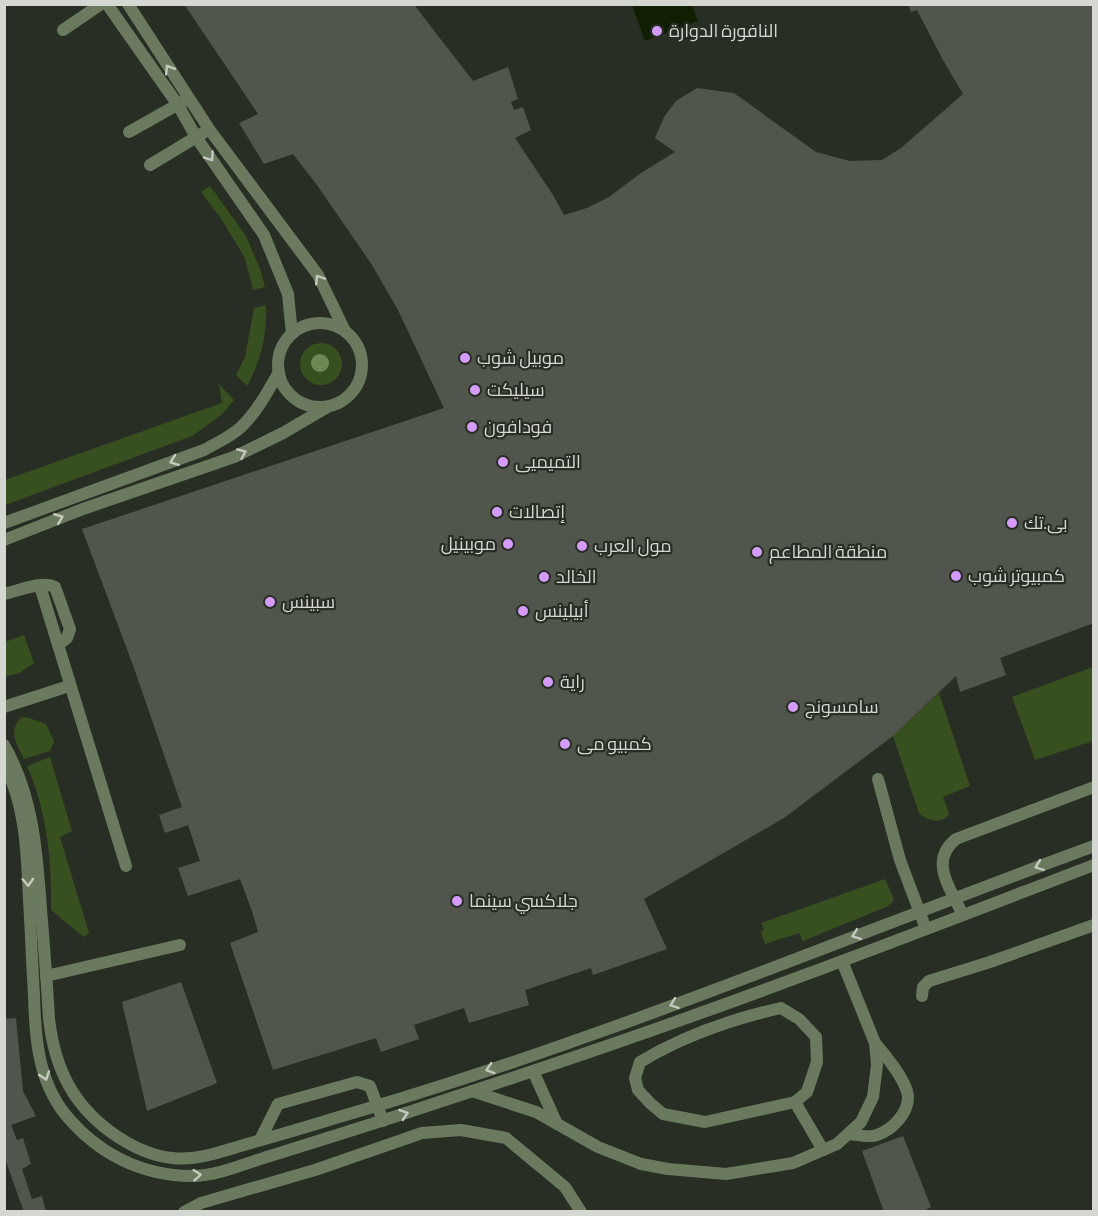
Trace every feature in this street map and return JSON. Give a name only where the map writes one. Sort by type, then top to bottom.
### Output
[{"type":"street","points":[[63,30],[101,4]]},
{"type":"street","points":[[107,4],[183,102],[209,129],[318,275],[345,331]]},
{"type":"street","points":[[128,4],[183,102],[196,137],[264,235],[288,294],[292,333]]},
{"type":"street","points":[[129,132],[183,102]]},
{"type":"street","points":[[150,165],[209,129]]},
{"type":"street","points":[[4,540],[83,509],[234,457],[342,400],[352,392],[359,380],[362,367],[360,353],[355,341],[345,331],[333,325],[319,323],[305,326],[292,333],[284,344],[279,358],[279,372],[283,385],[297,399],[316,406],[329,406]]},
{"type":"street","points":[[4,523],[204,450],[240,428],[279,372]]},
{"type":"street","points":[[4,594],[40,586],[55,587],[70,629],[67,638],[58,645],[126,866]]},
{"type":"street","points":[[4,707],[69,686]]},
{"type":"street","points":[[4,745],[17,767],[32,823],[38,864],[52,1042],[59,1065],[79,1102],[106,1129],[138,1149],[156,1156],[175,1159],[213,1154],[376,1107],[583,1038],[1094,846]]},
{"type":"street","points":[[4,764],[19,804],[26,848],[38,1053],[47,1082],[62,1110],[82,1134],[107,1153],[135,1167],[165,1174],[196,1176],[225,1170],[383,1121],[533,1071],[842,961],[1094,865]]},
{"type":"street","points":[[878,779],[900,860],[926,929]]},
{"type":"street","points":[[963,915],[941,865],[948,845],[956,839],[1094,787]]},
{"type":"street","points":[[922,996],[923,987],[929,981],[1094,925]]},
{"type":"street","points":[[46,976],[180,945]]},
{"type":"street","points":[[842,961],[875,1043],[904,1084],[908,1096],[906,1108],[892,1128],[876,1136],[849,1134]]},
{"type":"street","points":[[782,1008],[799,1019],[816,1037],[817,1062],[807,1092],[795,1102],[705,1122],[663,1114],[638,1090],[635,1078],[640,1062],[668,1045],[742,1017],[782,1008]]},
{"type":"street","points":[[472,1091],[536,1112],[598,1148],[641,1164],[726,1174],[793,1163],[837,1144],[849,1134],[861,1122],[873,1097],[877,1065],[875,1043]]},
{"type":"street","points":[[533,1071],[557,1124]]},
{"type":"street","points":[[260,1140],[278,1104],[357,1082],[370,1086],[383,1121]]},
{"type":"street","points":[[795,1102],[823,1150]]},
{"type":"street","points":[[184,1212],[201,1203],[315,1170],[422,1133],[461,1130],[506,1138],[565,1187],[581,1212]]},
{"type":"green space","points":[[210,186],[246,236],[265,287],[253,290],[245,258],[222,220],[201,192]]},
{"type":"green space","points":[[266,305],[262,347],[247,386],[236,375],[245,357],[254,308]]},
{"type":"green space","points":[[321,343],[329,344],[336,349],[341,356],[341,372],[336,379],[329,384],[321,385],[313,384],[306,379],[301,372],[300,364],[301,356],[306,349],[313,344]]},
{"type":"green space","points":[[219,384],[234,400],[221,415],[192,436],[5,505],[5,480],[222,403]]},
{"type":"green space","points":[[24,635],[34,663],[19,673],[5,677],[5,642]]},
{"type":"green space","points":[[1093,667],[1093,741],[1035,760],[1012,697]]},
{"type":"green space","points":[[939,693],[970,786],[943,797],[949,814],[942,820],[934,821],[919,813],[893,736]]},
{"type":"green space","points":[[22,717],[46,724],[54,741],[50,751],[24,759],[16,743],[14,732],[17,722]]},
{"type":"green space","points":[[50,757],[72,831],[60,837],[89,933],[84,937],[51,910],[47,836],[34,783],[27,766]]},
{"type":"green space","points":[[885,879],[894,899],[886,907],[803,941],[799,933],[765,944],[761,923]]},
{"type":"shaded area","name":"النافورة الدوارة","points":[[632,5],[692,5],[698,21],[645,41]]},
{"type":"building","name":"مول العرب","points":[[184,4],[420,4],[415,6],[473,81],[508,67],[518,99],[511,102],[514,110],[523,107],[531,130],[515,138],[564,215],[587,208],[609,197],[641,173],[675,152],[655,138],[664,117],[676,101],[697,88],[734,93],[816,152],[850,161],[882,160],[901,148],[963,94],[917,10],[911,12],[908,4],[1094,4],[1094,623],[1000,658],[1006,675],[960,692],[956,676],[893,736],[784,818],[644,899],[667,949],[593,975],[591,968],[525,990],[529,1005],[469,1023],[464,1008],[414,1025],[419,1039],[381,1052],[376,1038],[273,1070],[230,943],[258,932],[252,911],[240,879],[188,896],[178,868],[200,861],[188,825],[165,833],[159,815],[182,807],[134,668],[82,529],[444,408],[398,310],[372,265],[317,185],[293,154],[264,164],[239,123],[258,114]]},
{"type":"building","points":[[181,982],[217,1083],[147,1111],[122,1002]]},
{"type":"building","points":[[16,1018],[23,1091],[36,1116],[11,1125],[17,1140],[23,1138],[31,1164],[22,1169],[32,1199],[42,1196],[46,1212],[24,1212],[4,1156],[4,1019]]},
{"type":"building","points":[[903,1136],[931,1207],[922,1212],[884,1212],[862,1151]]},
{"type":"place","name":"النافورة الدوارة","points":[[657,31]]},
{"type":"place","name":"موبيل شوب","points":[[465,358]]},
{"type":"place","name":"سيليكت","points":[[475,390]]},
{"type":"place","name":"فودافون","points":[[472,427]]},
{"type":"place","name":"التميميى","points":[[503,462]]},
{"type":"place","name":"إتصالات","points":[[497,512]]},
{"type":"place","name":"بى.تك","points":[[1012,523]]},
{"type":"place","name":"موبينيل","points":[[508,544]]},
{"type":"place","name":"مول العرب","points":[[582,546]]},
{"type":"place","name":"منطقة المطاعم","points":[[757,552]]},
{"type":"place","name":"كمبيوتر شوب","points":[[956,576]]},
{"type":"place","name":"الخالد","points":[[544,577]]},
{"type":"place","name":"سبينس","points":[[270,602]]},
{"type":"place","name":"أبيلينس","points":[[523,611]]},
{"type":"place","name":"راية","points":[[548,682]]},
{"type":"place","name":"سامسونج","points":[[793,707]]},
{"type":"place","name":"كمبيو مى","points":[[565,744]]},
{"type":"place","name":"جلاكسي سينما","points":[[457,901]]}]
